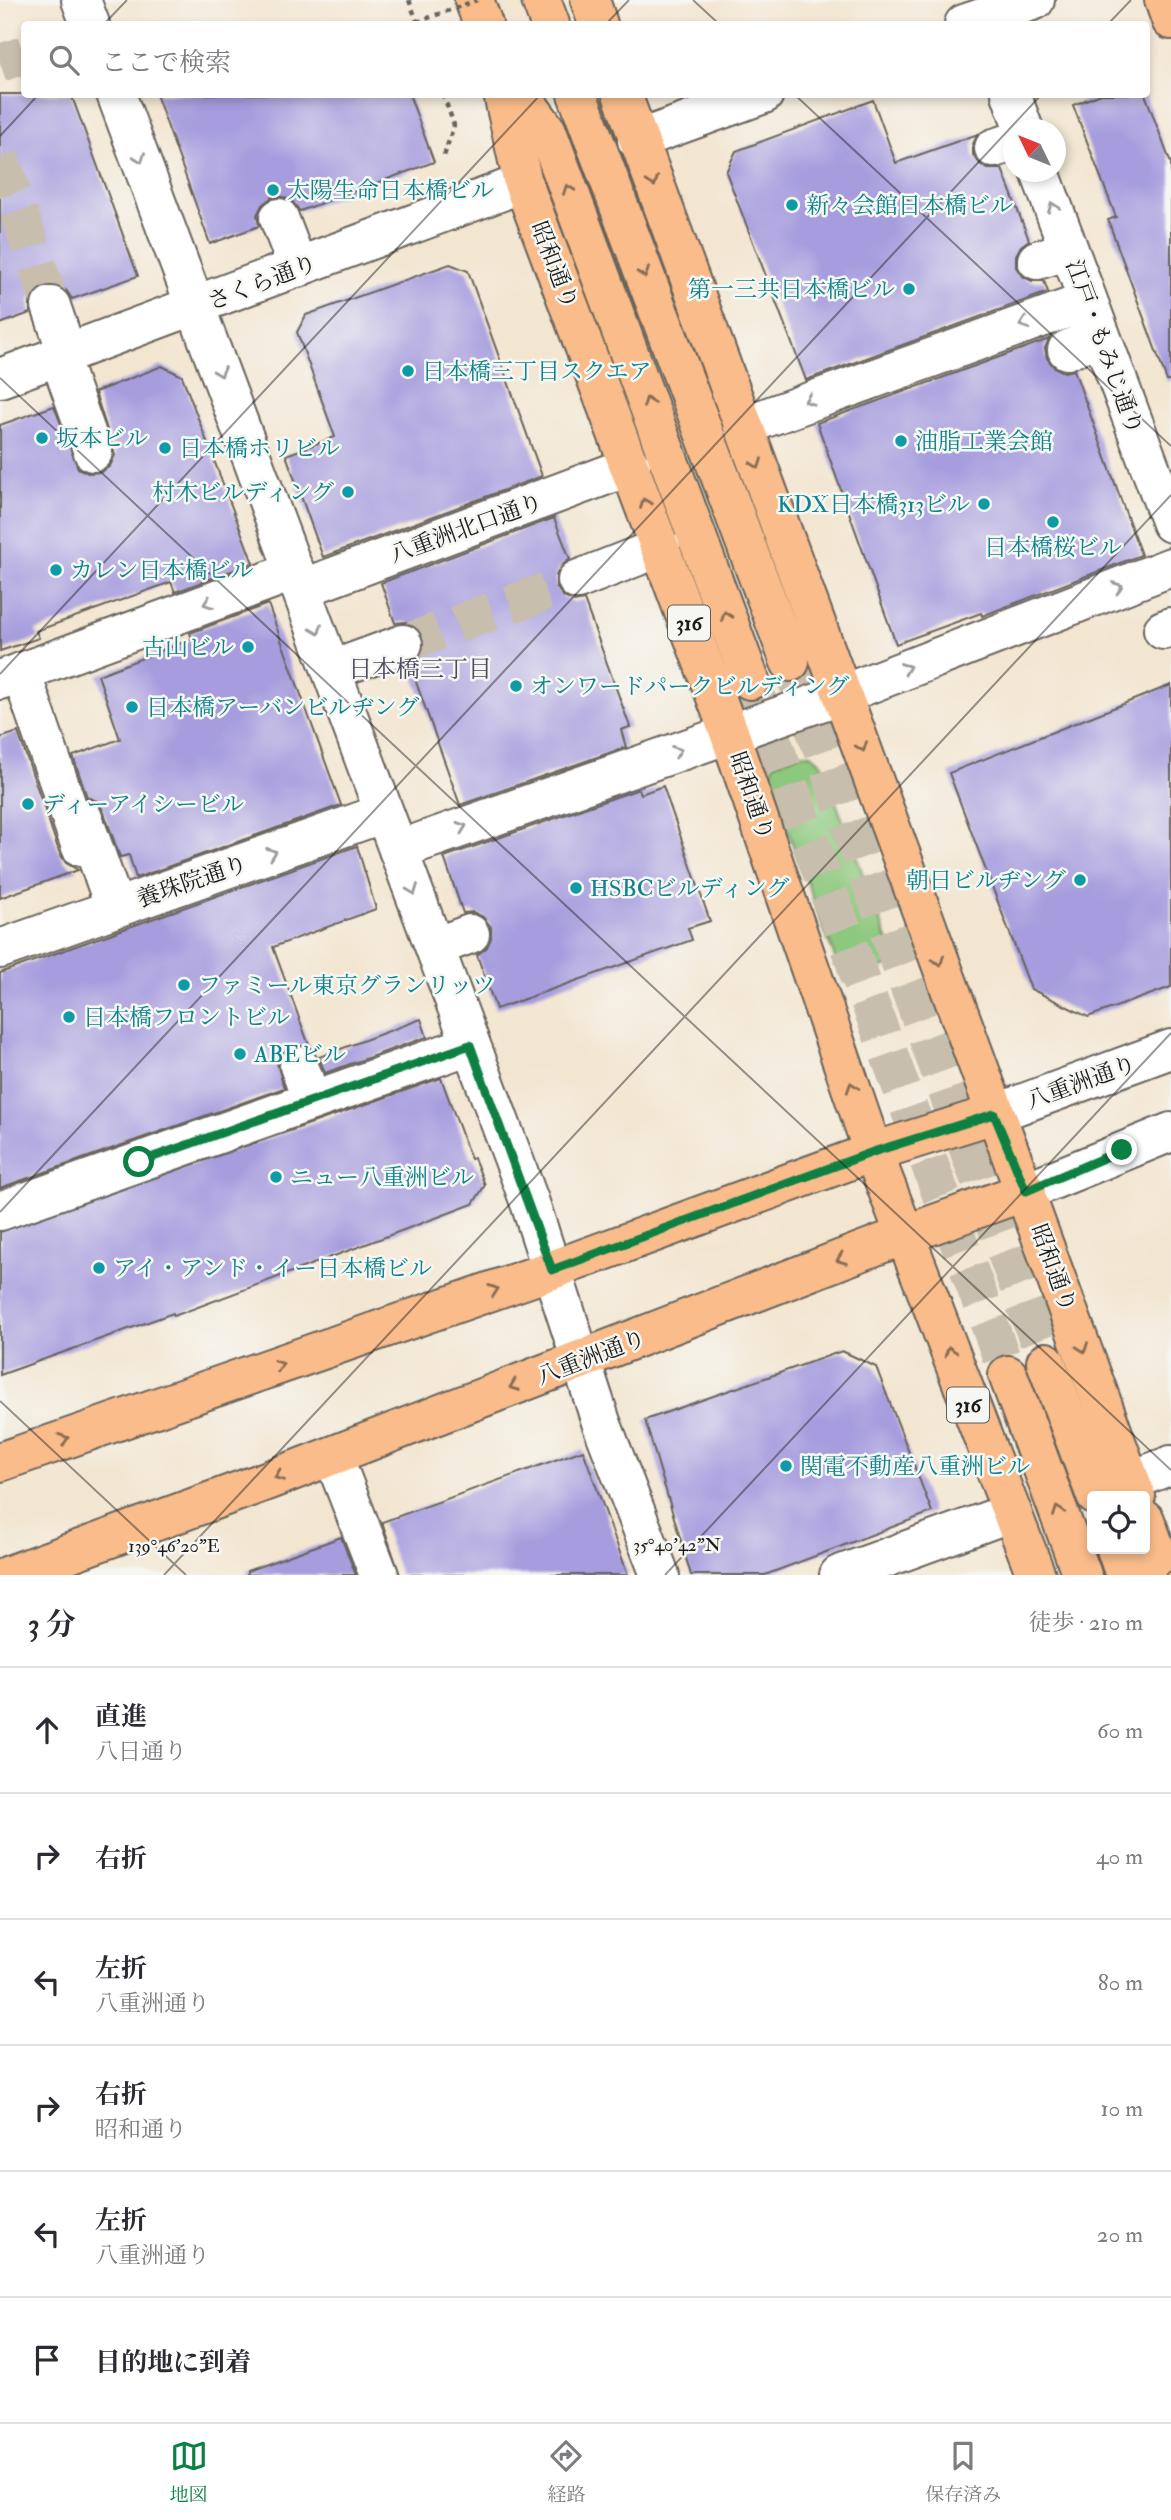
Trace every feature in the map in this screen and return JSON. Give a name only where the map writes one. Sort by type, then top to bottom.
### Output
[{"type":"main road","points":[[476,0],[482,21]]},
{"type":"main road","points":[[541,0],[549,21]]},
{"type":"main road","points":[[590,0],[597,21]]},
{"type":"main road","points":[[1164,0],[1171,20]]},
{"type":"main road","name":"昭和通り","points":[[504,98],[523,183],[662,547],[729,732],[873,1152],[1036,1575]]},
{"type":"main road","name":"昭和通り","points":[[523,98],[547,131],[750,680]]},
{"type":"main road","points":[[579,98],[790,662]]},
{"type":"main road","name":"昭和通り","points":[[623,98],[1133,1489]]},
{"type":"main road","name":"八重洲通り","points":[[0,1462],[552,1270],[873,1152],[994,1114]]},
{"type":"main road","name":"八重洲通り","points":[[9,1575],[332,1456],[904,1235],[1026,1191]]},
{"type":"main road","points":[[1046,1362],[1094,1491]]},
{"type":"main road","name":"316","points":[[1008,1375],[1082,1575]]},
{"type":"main road","points":[[1150,1533],[1166,1575]]},
{"type":"main road","points":[[1118,1554],[1125,1575]]},
{"type":"street","points":[[80,0],[89,21]]},
{"type":"street","points":[[977,17],[1035,0]]},
{"type":"street","points":[[118,98],[435,947],[552,1270],[601,1422],[660,1575]]},
{"type":"street","points":[[637,140],[753,98]]},
{"type":"street","points":[[1011,98],[1011,119]]},
{"type":"street","name":"江戸・もみじ通り","points":[[1042,182],[1053,255],[1171,523]]},
{"type":"street","name":"さくら通り","points":[[0,378],[523,183]]},
{"type":"street","points":[[279,218],[298,268]]},
{"type":"street","points":[[51,306],[93,452]]},
{"type":"street","points":[[743,426],[1085,328]]},
{"type":"street","name":"八重洲北口通り","points":[[10,676],[65,671],[298,580],[631,466]]},
{"type":"street","points":[[577,580],[662,547]]},
{"type":"street","points":[[398,850],[729,732],[990,645],[1171,567]]},
{"type":"street","points":[[332,670],[403,644]]},
{"type":"street","points":[[10,676],[81,847]]},
{"type":"street","points":[[64,764],[115,908]]},
{"type":"street","name":"養珠院通り","points":[[0,949],[60,939],[115,908],[180,895],[384,813]]},
{"type":"street","points":[[435,947],[470,934]]},
{"type":"street","points":[[0,1211],[90,1189],[135,1151],[312,1101],[470,1045]]},
{"type":"street","name":"八重洲通り","points":[[994,1114],[1171,1049]]},
{"type":"street","points":[[299,1066],[312,1101]]},
{"type":"street","name":"八重洲通り","points":[[1026,1191],[1171,1132]]},
{"type":"street","points":[[332,1456],[379,1575]]},
{"type":"street","points":[[1133,1489],[1171,1465]]},
{"type":"street","points":[[839,1575],[1012,1512]]},
{"type":"path","points":[[409,0],[416,21]]},
{"type":"path","points":[[422,21],[476,0]]},
{"type":"path","points":[[444,98],[454,125],[444,156]]},
{"type":"green space","points":[[801,753],[811,754],[821,762],[896,963],[844,982],[769,780],[774,763]]},
{"type":"building","points":[[0,94],[21,94],[21,98],[72,98],[138,276],[72,299],[66,290],[56,285],[43,286],[34,292],[30,301],[30,313],[0,324]]},
{"type":"building","name":"太陽生命日本橋ビル","points":[[157,98],[410,98],[434,162],[300,211],[292,201],[283,197],[272,197],[262,205],[257,215],[259,226],[210,244]]},
{"type":"building","points":[[1091,98],[1146,98],[1171,164],[1171,381],[1167,381],[1108,220],[1116,217],[1073,105]]},
{"type":"building","points":[[873,100],[896,163],[978,134],[973,144],[973,155],[988,169],[1002,169],[1003,182],[1007,182],[1029,240],[1021,246],[1016,255],[1016,267],[1022,276],[1032,281],[1044,281],[1048,292],[806,380],[726,172],[736,151]]},
{"type":"building","name":"日本橋三丁目スクエア","points":[[450,264],[468,271],[542,476],[323,557],[286,455],[335,437],[297,332],[306,315]]},
{"type":"building","points":[[1049,339],[1045,348],[1047,358],[1054,367],[1064,372],[1074,370],[1141,555],[982,616],[981,613],[896,644],[817,423]]},
{"type":"building","points":[[162,366],[182,376],[253,563],[175,592],[171,582],[36,631],[39,638],[0,651],[0,425],[54,406],[78,468],[88,473],[101,472],[110,466],[115,455],[95,392]]},
{"type":"building","name":"オンワードパークビルディング","points":[[554,518],[570,559],[560,567],[556,576],[556,587],[564,597],[574,602],[584,600],[630,727],[621,730],[626,747],[460,805],[410,665],[420,657],[425,647],[424,637],[416,627],[406,622],[395,623],[381,583]]},
{"type":"building","points":[[268,604],[341,805],[136,878],[129,855],[120,857],[103,810],[97,801],[87,797],[73,756],[120,739],[98,675],[192,639],[190,633]]},
{"type":"building","name":"朝日ビルヂング","points":[[1171,685],[1171,987],[1088,1017],[1031,989],[949,773]]},
{"type":"building","name":"ディーアイシービル","points":[[18,732],[60,854],[66,863],[78,870],[0,898],[0,738]]},
{"type":"building","name":"HSBCビルディング","points":[[663,786],[710,921],[688,928],[692,940],[496,1009],[477,955],[487,947],[491,938],[491,927],[483,917],[473,912],[463,913],[444,857],[639,789],[641,794]]},
{"type":"building","points":[[357,846],[376,909],[273,947],[310,1048],[292,1045],[282,1053],[277,1063],[284,1088],[0,1188],[0,973]]},
{"type":"building","points":[[421,1019],[427,1037],[325,1073],[319,1057]]},
{"type":"building","points":[[441,1078],[471,1159],[474,1158],[485,1185],[473,1204],[174,1316],[173,1313],[0,1375],[0,1232]]},
{"type":"building","name":"関電不動産八重洲ビル","points":[[842,1351],[876,1367],[932,1512],[765,1575],[691,1575],[645,1420]]},
{"type":"building","points":[[583,1450],[628,1575],[400,1575],[382,1522]]},
{"type":"building","points":[[341,1537],[356,1575],[247,1575],[247,1571]]},
{"type":"tunnel","points":[[0,63],[21,56]]},
{"type":"tunnel","points":[[0,158],[51,306]]},
{"type":"tunnel","points":[[403,644],[577,580]]},
{"type":"tunnel","points":[[790,662],[1046,1362]]},
{"type":"tunnel","points":[[750,680],[1008,1375]]},
{"type":"place","name":"太陽生命日本橋ビル","points":[[273,190]]},
{"type":"place","name":"新々会館日本橋ビル","points":[[792,205]]},
{"type":"place","name":"第一三共日本橋ビル","points":[[909,289]]},
{"type":"place","name":"日本橋三丁目スクエア","points":[[408,371]]},
{"type":"place","name":"坂本ビル","points":[[42,438]]},
{"type":"place","name":"油脂工業会館","points":[[901,441]]},
{"type":"place","name":"日本橋ホリビル","points":[[165,448]]},
{"type":"place","name":"村木ビルディング","points":[[348,492]]},
{"type":"place","name":"KDX日本橋313ビル","points":[[984,504]]},
{"type":"place","name":"日本橋桜ビル","points":[[1053,522]]},
{"type":"place","name":"カレン日本橋ビル","points":[[56,570]]},
{"type":"place","name":"古山ビル","points":[[248,647]]},
{"type":"place","name":"オンワードパークビルディング","points":[[516,686]]},
{"type":"place","name":"日本橋アーバンビルヂング","points":[[132,707]]},
{"type":"place","name":"ディーアイシービル","points":[[28,804]]},
{"type":"place","name":"朝日ビルヂング","points":[[1080,880]]},
{"type":"place","name":"HSBCビルディング","points":[[576,888]]},
{"type":"place","name":"ファミール東京グランリッツ","points":[[184,985]]},
{"type":"place","name":"日本橋フロントビル","points":[[69,1017]]},
{"type":"place","name":"ABEビル","points":[[240,1054]]},
{"type":"place","name":"ニュー八重洲ビル","points":[[276,1177]]},
{"type":"place","name":"アイ・アンド・イー日本橋ビル","points":[[99,1268]]},
{"type":"place","name":"関電不動産八重洲ビル","points":[[786,1466]]},
{"type":"district","name":"日本橋三丁目","points":[[420,669]]},
{"type":"route","points":[[139,1162],[470,1045],[530,1203],[552,1270],[873,1152],[994,1114],[1026,1191],[1122,1150]]}]
